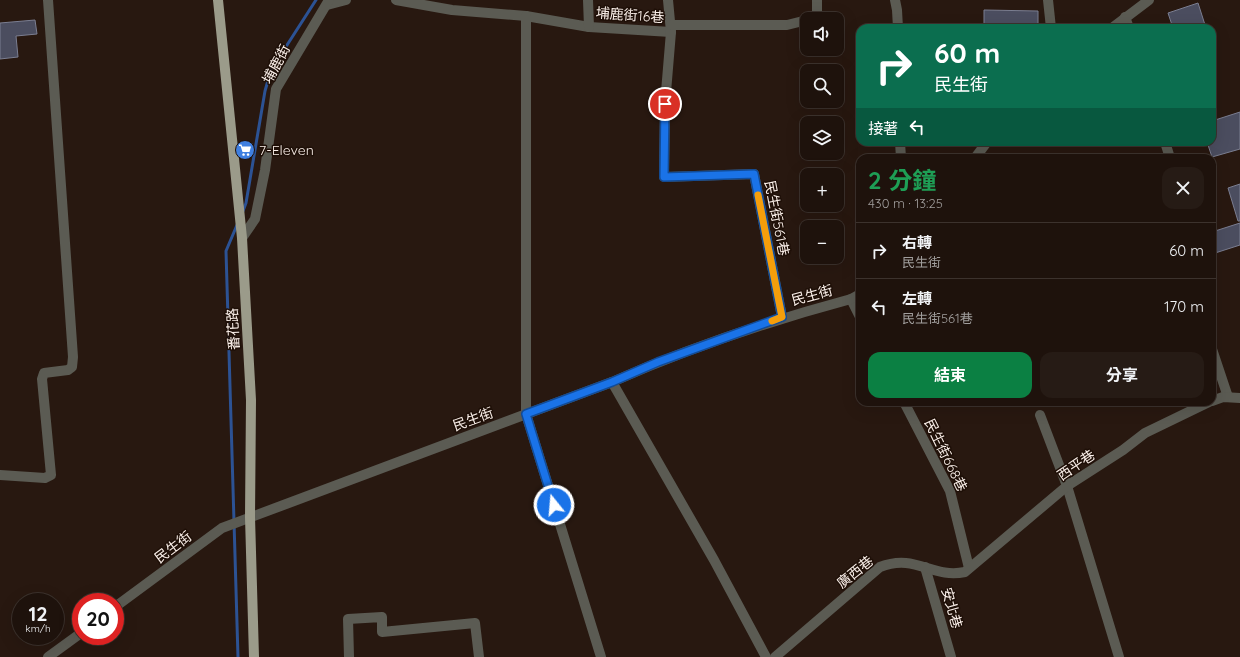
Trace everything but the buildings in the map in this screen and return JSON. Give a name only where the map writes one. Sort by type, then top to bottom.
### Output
[{"type":"main road","name":"番花路","points":[[218,0],[242,238],[251,400],[250,517],[254,657]]},
{"type":"street","points":[[0,475],[45,478],[51,475],[42,379],[44,373],[68,370],[72,367],[73,362],[48,0]]},
{"type":"street","points":[[328,3],[346,0]]},
{"type":"street","name":"埔鹿街16巷","points":[[396,0],[452,10],[526,16],[589,27],[671,28],[787,25],[800,21]]},
{"type":"street","points":[[588,0],[589,27]]},
{"type":"street","points":[[668,0],[671,28]]},
{"type":"street","points":[[817,0],[817,12]]},
{"type":"street","points":[[895,0],[898,24]]},
{"type":"street","points":[[1048,0],[1051,24]]},
{"type":"street","points":[[1117,24],[1149,0]]},
{"type":"street","name":"埔鹿街","points":[[242,238],[255,219],[265,170],[276,89],[328,3]]},
{"type":"street","points":[[526,16],[526,414],[601,657]]},
{"type":"street","points":[[1125,17],[1128,24]]},
{"type":"street","name":"民生街561巷","points":[[671,28],[665,104],[664,177],[754,174],[782,317]]},
{"type":"street","name":"民生街","points":[[124,600],[222,528],[612,382],[658,362],[782,317],[855,297]]},
{"type":"street","points":[[1216,361],[1228,397]]},
{"type":"street","points":[[612,382],[714,560],[766,657]]},
{"type":"street","points":[[1216,400],[1228,397],[1240,398]]},
{"type":"street","name":"民生街668巷","points":[[906,406],[950,492],[969,568]]},
{"type":"street","name":"西平巷","points":[[969,568],[1067,486],[1123,450],[1145,433],[1201,406]]},
{"type":"street","points":[[1040,414],[1067,486],[1119,657]]},
{"type":"street","name":"廣西巷","points":[[775,657],[880,567],[893,562],[910,562],[951,575],[965,572],[969,568]]},
{"type":"street","name":"安北巷","points":[[925,567],[951,657]]},
{"type":"street","points":[[349,657],[348,619],[382,617],[382,632],[475,623],[479,657]]},
{"type":"street","points":[[48,657],[72,639]]},
{"type":"waterway","points":[[243,211],[246,203],[265,91],[271,70],[316,0]]},
{"type":"waterway","points":[[237,225],[226,251],[238,657]]},
{"type":"slow traffic","points":[[758,195],[782,317],[772,321]]},
{"type":"place","name":"7-Eleven","points":[[245,150]]},
{"type":"route","points":[[554,505],[526,414],[612,382],[658,362],[782,317],[754,174],[664,177],[665,104]]}]
